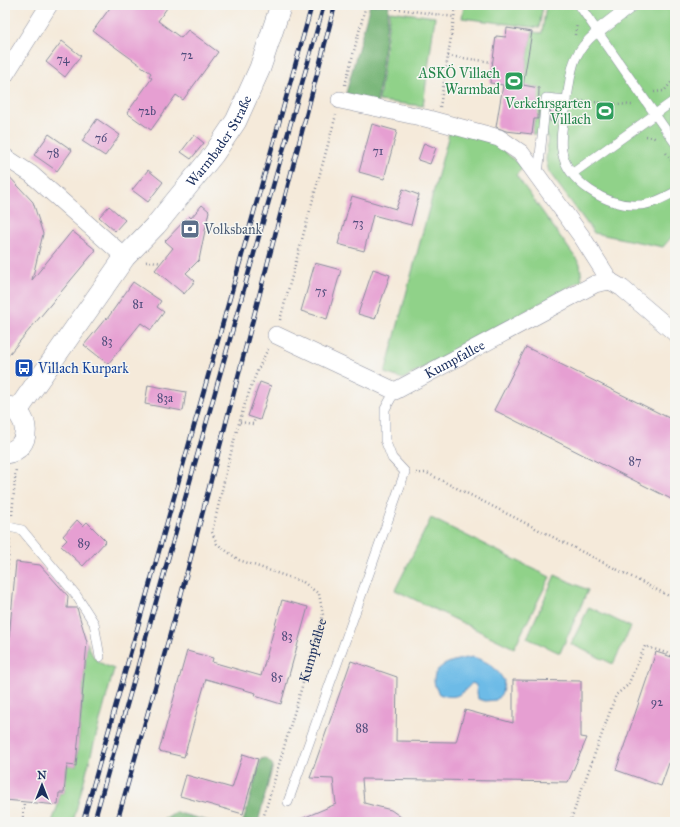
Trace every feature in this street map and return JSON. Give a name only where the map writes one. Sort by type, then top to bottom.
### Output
[{"type":"street","points":[[5,75],[49,5]]},
{"type":"street","name":"Warmbader Straße","points":[[11,458],[15,450],[25,438],[25,423],[11,409],[125,257],[156,225],[214,155],[236,121],[260,68],[282,5]]},
{"type":"street","points":[[597,32],[632,5]]},
{"type":"street","points":[[340,100],[438,121],[499,138],[521,152],[582,237],[610,281],[622,288],[675,333]]},
{"type":"street","points":[[5,157],[31,174],[125,257]]},
{"type":"street","name":"Kumpfallee","points":[[394,391],[595,284],[610,281]]},
{"type":"street","points":[[276,335],[394,391]]},
{"type":"lane","points":[[579,5],[675,142]]},
{"type":"lane","points":[[597,32],[583,44],[575,56],[571,100],[562,150],[564,160],[573,173],[589,190],[610,202],[624,205],[645,204],[675,192]]},
{"type":"lane","points":[[538,176],[546,98],[571,100]]},
{"type":"lane","points":[[573,173],[675,100]]},
{"type":"lane","points":[[288,802],[405,472],[392,458],[385,440],[386,410],[394,391]]},
{"type":"lane","points":[[8,526],[22,530],[76,596],[94,623],[100,657]]},
{"type":"path","name":"Kumpfallee","points":[[262,822],[323,615],[319,594],[303,582],[238,560],[217,544],[212,532],[240,422],[260,365],[276,335],[366,5]]},
{"type":"path","points":[[438,121],[456,5]]},
{"type":"path","points":[[392,8],[454,17]]},
{"type":"path","points":[[448,56],[492,62]]},
{"type":"path","points":[[650,89],[659,93],[664,91],[675,78]]},
{"type":"path","points":[[630,99],[635,112]]},
{"type":"path","points":[[571,100],[632,105]]},
{"type":"path","points":[[640,138],[653,137],[661,146]]},
{"type":"path","points":[[666,152],[675,165]]},
{"type":"path","points":[[240,422],[253,424],[254,418]]},
{"type":"path","points":[[5,597],[11,458]]},
{"type":"path","points":[[405,472],[427,473],[675,599]]},
{"type":"path","points":[[570,822],[616,695],[628,685],[645,646],[675,656]]},
{"type":"path","points":[[23,817],[24,802]]},
{"type":"green space","points":[[370,5],[389,5],[377,105],[346,93]]},
{"type":"green space","points":[[464,5],[543,5],[539,28],[462,18]]},
{"type":"green space","name":"Verkehrsgarten Villach","points":[[546,5],[675,5],[675,233],[663,247],[594,233],[549,172],[546,160],[548,136],[532,134],[539,88],[523,85],[532,32],[542,33]]},
{"type":"green space","points":[[390,11],[435,17],[423,106],[379,101]]},
{"type":"green space","points":[[450,130],[495,143],[523,168],[516,175],[580,264],[582,280],[403,379],[385,373]]},
{"type":"green space","points":[[431,518],[550,577],[514,648],[395,590]]},
{"type":"green space","points":[[555,575],[588,590],[560,653],[527,638]]},
{"type":"green space","points":[[589,607],[631,627],[613,664],[571,644]]},
{"type":"green space","points":[[87,642],[91,653],[96,660],[114,669],[73,822],[52,822],[58,805],[59,793],[64,793],[67,765],[76,766]]},
{"type":"green space","points":[[266,758],[273,765],[258,822],[243,822],[261,759]]},
{"type":"green space","points":[[175,812],[212,822],[159,822]]},
{"type":"water","points":[[473,657],[492,666],[504,681],[502,693],[496,700],[485,701],[478,699],[476,685],[472,683],[465,691],[458,695],[445,696],[439,694],[434,677],[437,671],[442,666],[449,663]]},
{"type":"building","points":[[112,5],[169,5],[158,21],[181,38],[188,30],[218,52],[183,100],[176,95],[151,130],[127,113],[152,78],[149,76],[151,73],[93,31]]},
{"type":"building","points":[[507,28],[532,32],[523,85],[539,88],[538,119],[534,119],[532,134],[506,131],[496,127],[503,85],[490,83],[496,36],[506,37]]},
{"type":"building","points":[[62,41],[81,56],[65,77],[46,62]]},
{"type":"building","points":[[551,105],[557,105],[555,122],[550,121]]},
{"type":"building","points":[[97,119],[120,135],[105,156],[82,141]]},
{"type":"building","points":[[372,124],[397,131],[384,179],[359,172]]},
{"type":"building","points":[[49,134],[72,150],[57,171],[34,155]]},
{"type":"building","points":[[194,135],[204,143],[191,159],[181,152]]},
{"type":"building","points":[[424,143],[436,148],[430,164],[418,160]]},
{"type":"building","points":[[148,170],[163,182],[148,202],[132,190]]},
{"type":"building","points":[[5,172],[33,202],[43,234],[32,280],[72,231],[96,250],[5,359]]},
{"type":"building","points":[[403,189],[419,195],[411,225],[373,215],[364,251],[338,244],[352,196],[396,209]]},
{"type":"building","points":[[202,205],[209,211],[199,260],[186,273],[195,281],[184,294],[155,270],[173,248],[165,241],[189,216],[191,218]]},
{"type":"building","points":[[109,206],[125,220],[115,231],[99,217]]},
{"type":"building","points":[[315,263],[341,270],[327,319],[301,311]]},
{"type":"building","points":[[373,269],[390,275],[375,319],[358,314]]},
{"type":"building","points":[[133,282],[161,301],[157,307],[164,312],[151,330],[141,323],[108,364],[84,345],[106,318],[107,319]]},
{"type":"building","points":[[526,347],[675,421],[675,501],[494,410]]},
{"type":"building","points":[[260,382],[271,386],[260,420],[248,416]]},
{"type":"building","points":[[148,385],[186,392],[183,411],[145,404]]},
{"type":"building","points":[[77,520],[83,526],[87,522],[106,541],[83,566],[61,546],[67,540],[63,536]]},
{"type":"building","points":[[16,562],[40,565],[68,596],[67,608],[77,608],[87,642],[76,766],[67,765],[64,793],[59,793],[58,805],[5,800],[5,682]]},
{"type":"building","points":[[282,600],[308,607],[281,704],[255,696],[256,693],[206,679],[184,757],[159,751],[187,651],[213,658],[212,662],[261,676]]},
{"type":"building","points":[[656,652],[675,658],[675,746],[661,786],[616,770]]},
{"type":"building","points":[[351,661],[397,677],[396,741],[456,742],[465,710],[513,723],[513,680],[581,681],[581,737],[587,738],[568,782],[362,779],[364,803],[391,810],[408,822],[294,822],[336,804],[333,779],[310,778]]},
{"type":"building","points":[[243,754],[258,759],[243,814],[180,796],[186,775],[232,788]]},
{"type":"railway","points":[[83,822],[312,5]]},
{"type":"railway","points":[[94,822],[324,5]]},
{"type":"railway","points":[[117,822],[180,599],[335,5]]},
{"type":"place","name":"ASKÖ Villach Warmbad","points":[[514,81]]},
{"type":"place","name":"Verkehrsgarten Villach","points":[[605,111]]},
{"type":"place","name":"Volksbank","points":[[190,229]]},
{"type":"place","name":"Villach Kurpark","points":[[24,368]]}]
